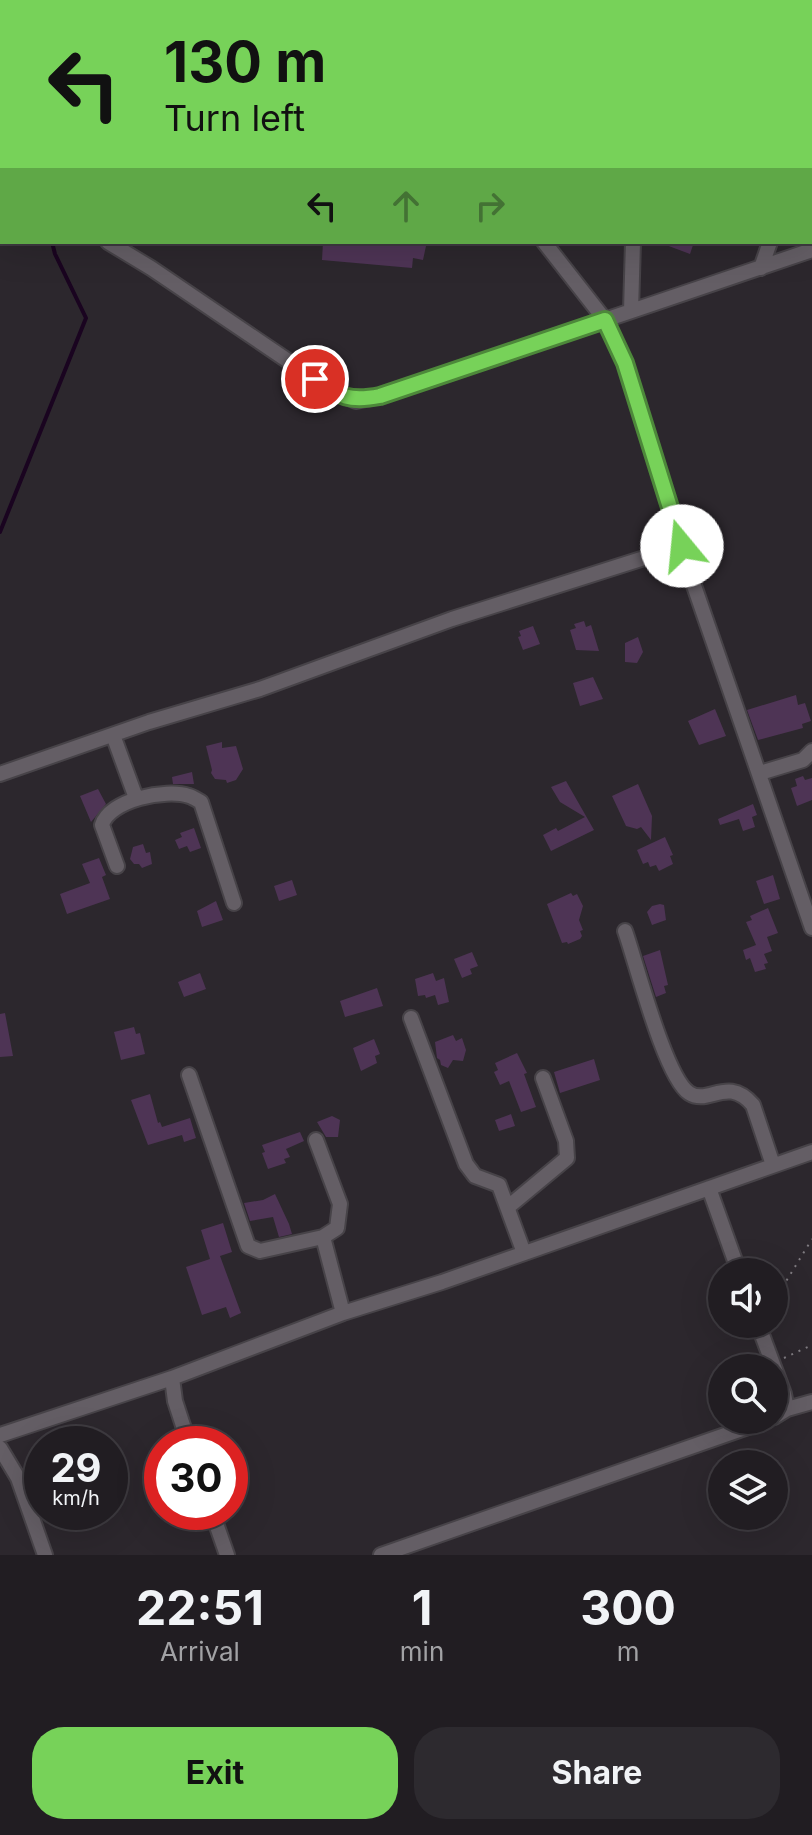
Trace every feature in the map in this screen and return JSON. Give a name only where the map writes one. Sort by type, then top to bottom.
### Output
[{"type":"street","points":[[111,244],[334,392],[356,401],[380,396],[812,250]]},
{"type":"street","points":[[546,244],[605,320],[625,363],[682,546],[812,928]]},
{"type":"street","points":[[631,311],[633,244]]},
{"type":"street","points":[[761,268],[769,244]]},
{"type":"street","points":[[0,774],[260,689],[452,619],[682,546]]},
{"type":"street","points":[[113,735],[136,798]]},
{"type":"street","points":[[760,773],[803,760],[812,751]]},
{"type":"street","points":[[117,866],[102,825],[109,813],[136,798],[189,795],[201,802],[234,903]]},
{"type":"street","points":[[625,931],[667,1059],[680,1082],[690,1093],[700,1096],[729,1090],[746,1097],[753,1105],[773,1165]]},
{"type":"street","points":[[411,1018],[466,1164],[475,1176],[499,1185],[524,1253]]},
{"type":"street","points":[[189,1075],[248,1246],[260,1251],[323,1237],[337,1228],[340,1204],[316,1140]]},
{"type":"street","points":[[508,1207],[567,1158],[566,1141],[543,1078]]},
{"type":"street","points":[[0,1435],[172,1378],[343,1313],[812,1152]]},
{"type":"street","points":[[709,1188],[734,1258]]},
{"type":"street","points":[[323,1237],[343,1313]]},
{"type":"street","points":[[172,1378],[183,1426]]},
{"type":"street","points":[[788,1410],[812,1402]]},
{"type":"street","points":[[381,1555],[728,1434]]},
{"type":"street","points":[[0,1448],[18,1478],[45,1555]]},
{"type":"street","points":[[218,1530],[227,1555]]},
{"type":"path","points":[[788,1278],[812,1239]]},
{"type":"path","points":[[788,1356],[812,1345]]},
{"type":"building","points":[[323,244],[426,246],[423,260],[413,258],[412,268],[322,260]]},
{"type":"building","points":[[663,244],[693,244],[690,254]]},
{"type":"building","points":[[584,621],[586,627],[591,625],[599,651],[576,650],[570,630],[576,628],[574,624]]},
{"type":"building","points":[[533,626],[540,644],[523,650],[519,631]]},
{"type":"building","points":[[638,637],[643,652],[637,663],[625,662],[625,643]]},
{"type":"building","points":[[593,677],[603,699],[580,706],[573,683]]},
{"type":"building","points":[[796,695],[798,705],[805,703],[811,721],[802,724],[803,728],[758,740],[747,710]]},
{"type":"building","points":[[715,709],[726,736],[699,745],[688,721]]},
{"type":"building","points":[[222,742],[222,748],[236,746],[243,769],[236,780],[227,783],[226,780],[215,779],[211,773],[206,746]]},
{"type":"building","points":[[192,772],[194,784],[173,784],[172,777]]},
{"type":"building","points":[[803,776],[805,780],[812,778],[812,800],[797,806],[791,788],[797,786],[795,779]]},
{"type":"building","points":[[566,781],[594,830],[551,851],[543,835],[585,817],[560,802],[551,787]]},
{"type":"building","points":[[638,784],[652,816],[651,840],[641,827],[626,826],[612,796]]},
{"type":"building","points":[[98,789],[106,804],[91,822],[80,796]]},
{"type":"building","points":[[753,804],[757,815],[752,817],[755,827],[743,831],[739,819],[720,825],[718,819]]},
{"type":"building","points":[[194,828],[201,848],[190,852],[187,846],[179,849],[175,840],[182,837],[180,833]]},
{"type":"building","points":[[665,837],[673,855],[670,856],[673,864],[659,871],[656,865],[650,867],[648,862],[643,864],[637,850]]},
{"type":"building","points":[[143,844],[146,853],[150,852],[152,864],[142,868],[130,859],[133,847]]},
{"type":"building","points":[[99,858],[110,899],[67,914],[60,894],[90,883],[82,864]]},
{"type":"building","points":[[773,875],[780,899],[764,904],[756,881]]},
{"type":"building","points":[[292,880],[297,895],[279,901],[274,886]]},
{"type":"building","points":[[571,893],[573,896],[577,894],[583,906],[579,920],[583,930],[580,931],[580,939],[568,944],[562,943],[547,904]]},
{"type":"building","points":[[216,901],[223,920],[202,927],[197,911]]},
{"type":"building","points":[[664,905],[666,920],[652,925],[647,912],[652,906]]},
{"type":"building","points":[[768,908],[778,933],[767,937],[772,951],[764,954],[768,963],[764,964],[766,969],[755,972],[743,950],[756,945],[746,922],[752,920],[750,916]]},
{"type":"building","points":[[660,950],[668,985],[664,986],[666,993],[656,997],[643,956]]},
{"type":"building","points":[[472,952],[478,966],[470,969],[472,974],[462,978],[454,959]]},
{"type":"building","points":[[200,973],[206,989],[184,997],[178,982]]},
{"type":"building","points":[[433,973],[436,981],[444,978],[449,1002],[438,1005],[435,995],[426,998],[425,995],[418,996],[415,979]]},
{"type":"building","points":[[377,988],[383,1006],[345,1017],[340,1001]]},
{"type":"building","points":[[5,1013],[13,1056],[0,1057],[0,1014]]},
{"type":"building","points":[[134,1027],[136,1034],[140,1033],[145,1054],[121,1060],[114,1032]]},
{"type":"building","points":[[453,1035],[456,1041],[462,1038],[466,1050],[463,1061],[453,1060],[448,1068],[441,1065],[437,1058],[435,1042]]},
{"type":"building","points":[[374,1039],[380,1054],[375,1056],[377,1063],[361,1071],[353,1048]]},
{"type":"building","points":[[517,1053],[527,1073],[524,1074],[536,1107],[521,1112],[509,1081],[500,1085],[494,1072],[498,1070],[495,1063]]},
{"type":"building","points":[[594,1059],[600,1080],[560,1093],[554,1072]]},
{"type":"building","points":[[150,1094],[162,1127],[190,1118],[196,1138],[184,1142],[182,1135],[148,1145],[131,1100]]},
{"type":"building","points":[[511,1114],[515,1126],[499,1131],[495,1120]]},
{"type":"building","points":[[332,1116],[340,1120],[338,1137],[326,1137],[317,1122]]},
{"type":"building","points":[[300,1132],[304,1141],[286,1149],[290,1157],[284,1159],[286,1163],[268,1169],[262,1145]]},
{"type":"building","points":[[275,1194],[292,1234],[279,1237],[273,1217],[250,1221],[244,1203],[263,1200]]},
{"type":"building","points":[[223,1223],[232,1252],[220,1256],[241,1313],[230,1318],[226,1307],[202,1315],[186,1267],[210,1259],[201,1230]]},
{"type":"waterway","points":[[0,532],[86,318],[52,244]]},
{"type":"route","points":[[315,379],[334,392],[356,401],[380,396],[605,320],[625,363],[682,546]]}]
